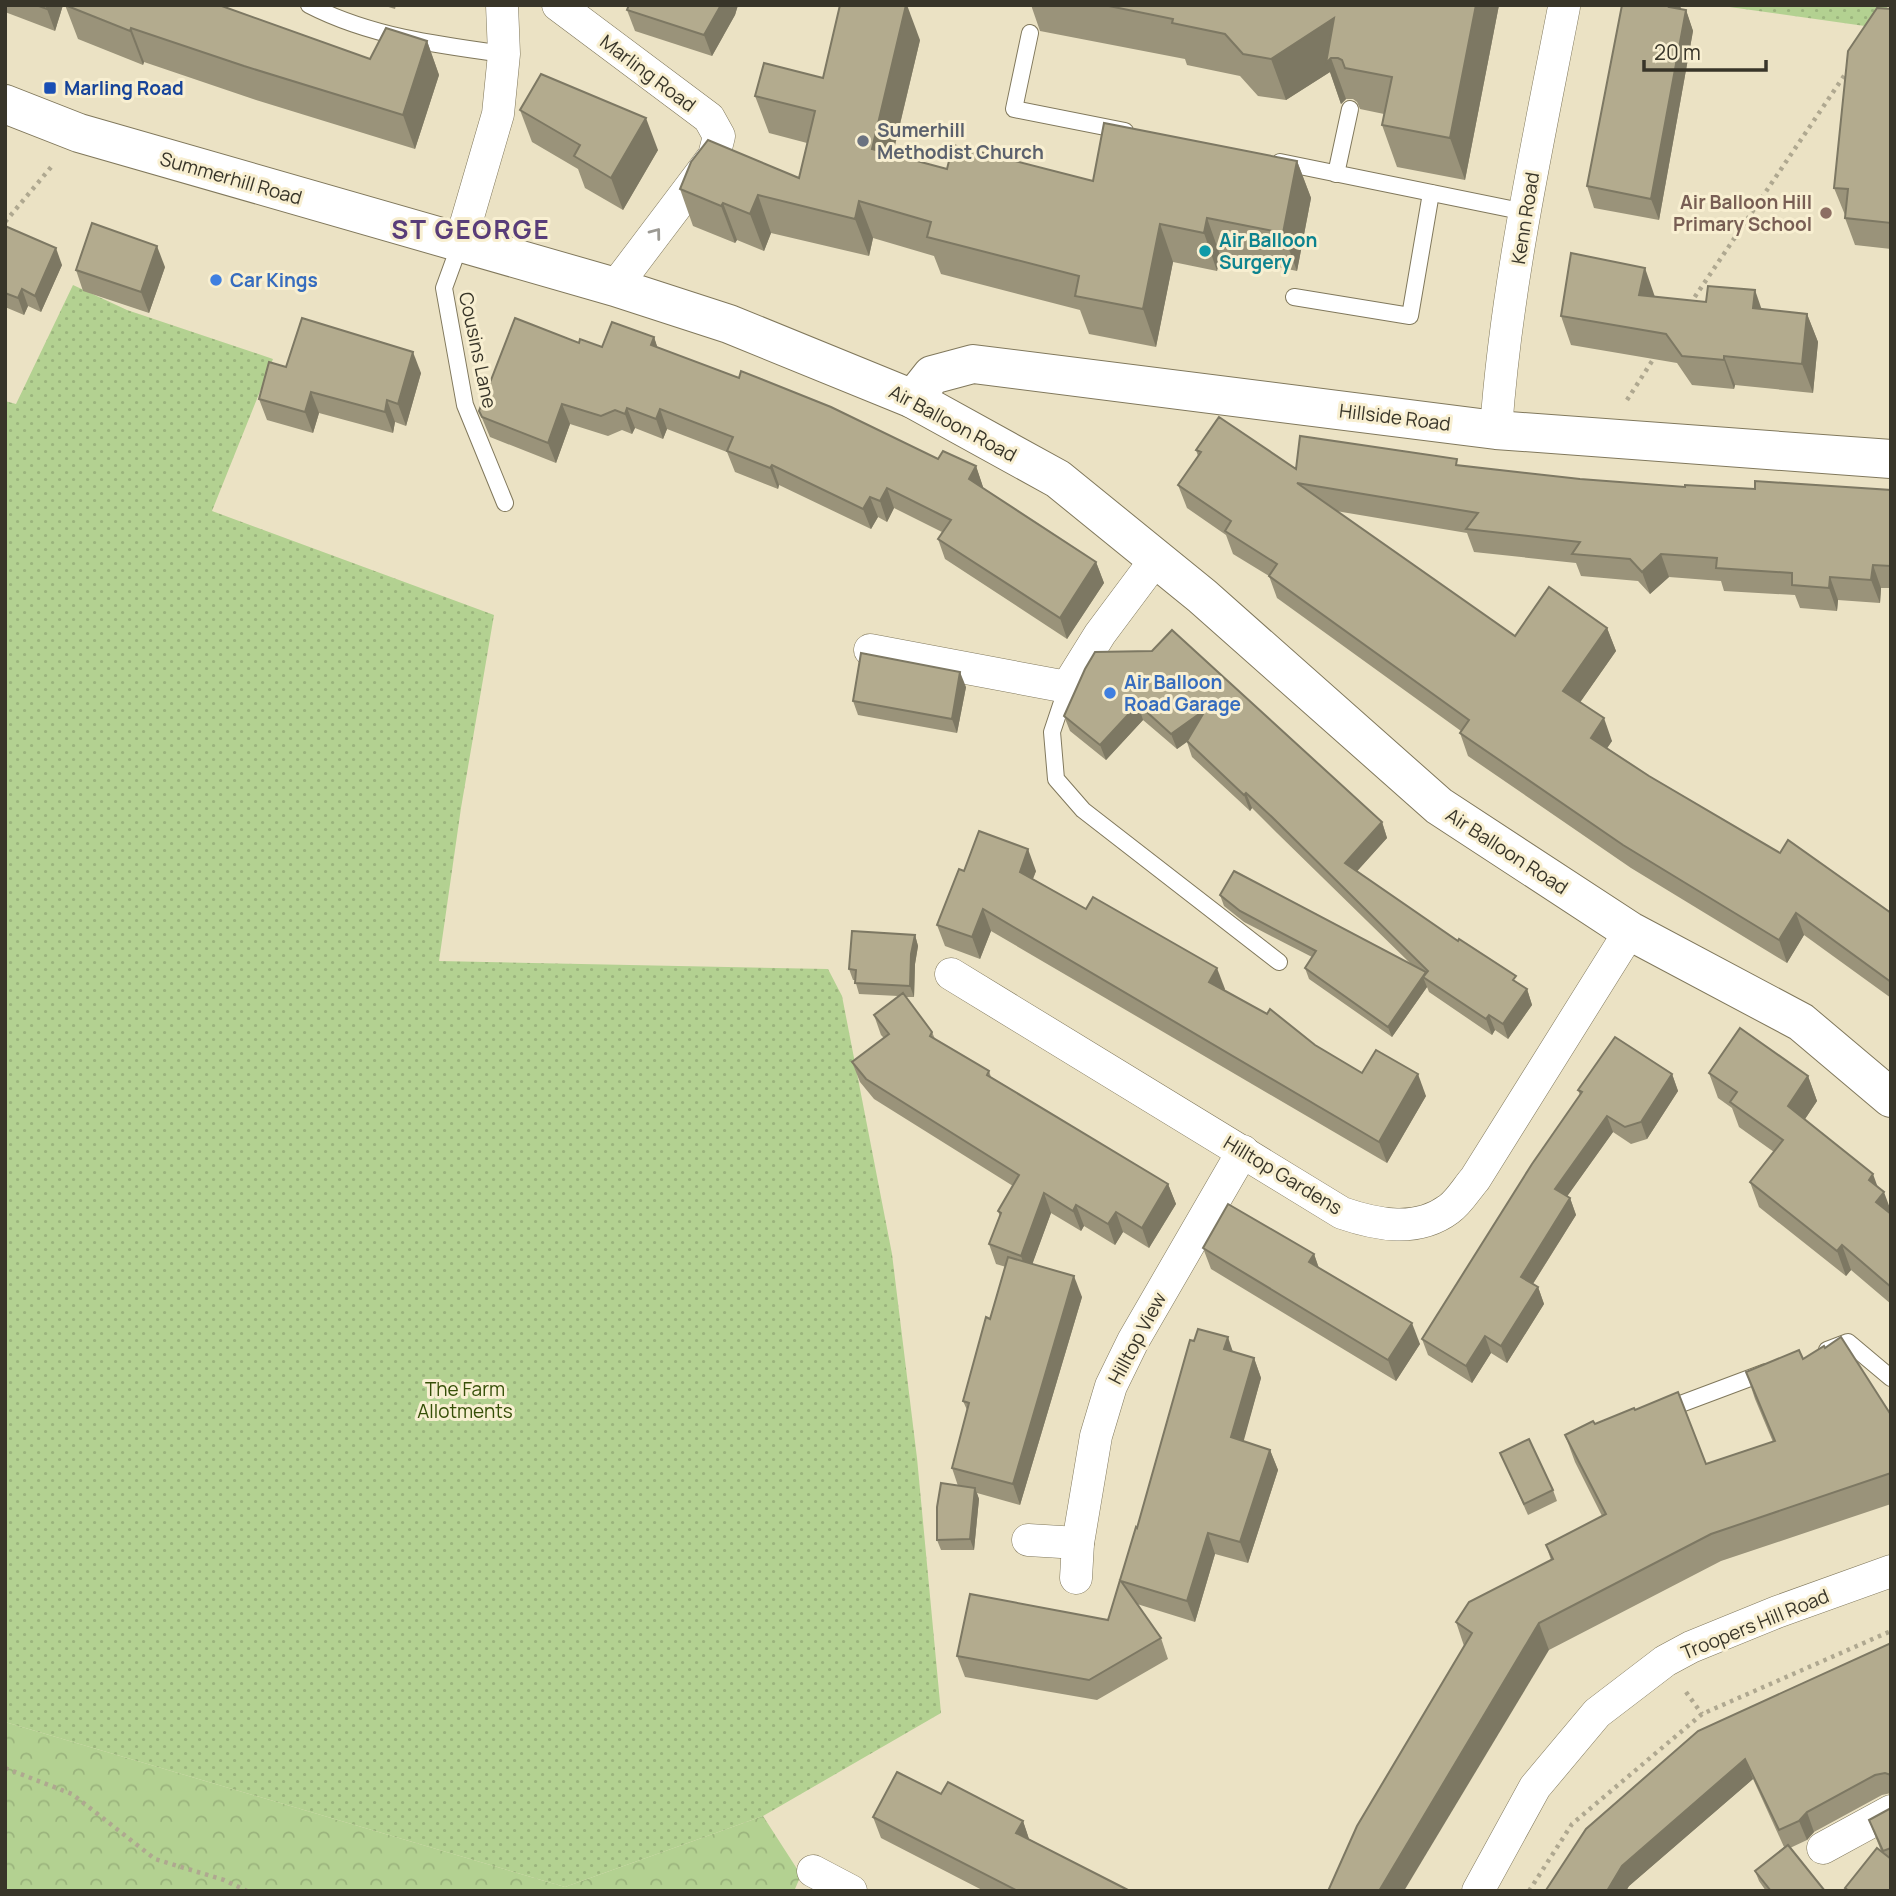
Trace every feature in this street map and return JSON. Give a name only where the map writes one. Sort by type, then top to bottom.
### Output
[{"type":"main road","name":"Summerhill Road","points":[[5,104],[79,133],[615,287],[729,324]]},
{"type":"main road","name":"Air Balloon Road","points":[[729,324],[913,399],[1058,479],[1202,596],[1439,806],[1630,931],[1801,1022],[1891,1098]]},
{"type":"main road","name":"Hillside Road","points":[[913,399],[932,375],[972,364],[1496,430],[1891,459]]},
{"type":"street","points":[[460,244],[498,114],[504,54],[502,5]]},
{"type":"street","name":"Marling Road","points":[[558,5],[709,118],[719,136],[714,156],[615,287]]},
{"type":"street","name":"Kenn Road","points":[[1496,430],[1525,212],[1563,7]]},
{"type":"street","points":[[870,650],[1068,687],[1100,634],[1156,559]]},
{"type":"street","name":"Hilltop Gardens","points":[[951,975],[1342,1213],[1373,1223],[1396,1225],[1426,1221],[1450,1208],[1475,1179],[1630,931]]},
{"type":"street","name":"Hilltop View","points":[[1076,1578],[1078,1543],[1097,1436],[1111,1386],[1133,1341],[1243,1151]]},
{"type":"street","points":[[1028,1540],[1078,1543]]},
{"type":"street","name":"Troopers Hill Road","points":[[1478,1891],[1535,1787],[1597,1713],[1607,1705],[1665,1661],[1691,1647],[1777,1612],[1891,1571]]},
{"type":"street","points":[[1823,1848],[1891,1811]]},
{"type":"street","points":[[813,1871],[851,1891]]},
{"type":"lane","points":[[309,5],[332,17],[422,43],[504,54]]},
{"type":"lane","points":[[1030,33],[1014,108],[1135,133]]},
{"type":"lane","points":[[1336,174],[1350,109]]},
{"type":"lane","points":[[1269,160],[1525,212]]},
{"type":"lane","points":[[1294,297],[1410,316],[1431,193]]},
{"type":"lane","name":"Cousins Lane","points":[[460,244],[444,288],[446,301],[465,405],[505,503]]},
{"type":"lane","points":[[1068,687],[1052,732],[1056,779],[1083,810],[1279,962]]},
{"type":"lane","points":[[1809,1357],[1848,1342],[1891,1378]]},
{"type":"lane","points":[[1642,1418],[1783,1366]]},
{"type":"path","points":[[1683,314],[1851,65]]},
{"type":"path","points":[[5,222],[79,133]]},
{"type":"path","points":[[1609,439],[1631,393],[1661,348]]},
{"type":"path","points":[[1529,1891],[1573,1824],[1702,1714],[1891,1631]]},
{"type":"path","points":[[5,1768],[72,1794],[155,1859],[224,1880],[247,1891]]},
{"type":"green space","points":[[1715,5],[1887,5],[1886,29]]},
{"type":"green space","name":"The Farm Allotments","points":[[73,285],[127,310],[273,359],[212,511],[494,615],[461,808],[439,961],[828,969],[842,996],[892,1254],[917,1458],[941,1713],[763,1816],[565,1887],[5,1722],[5,401],[16,404]]},
{"type":"green space","points":[[5,1722],[565,1887],[763,1816],[801,1875],[795,1889],[798,1891],[5,1891]]},
{"type":"building","points":[[65,5],[219,5],[370,59],[386,28],[427,41],[403,115],[131,28],[130,31]]},
{"type":"building","points":[[629,5],[721,5],[704,35],[627,10]]},
{"type":"building","points":[[840,5],[906,5],[872,149],[947,169],[953,145],[1093,181],[1104,123],[1297,161],[1283,233],[1207,218],[1204,233],[1160,224],[1143,309],[1075,296],[1079,276],[927,237],[931,222],[859,201],[855,219],[758,195],[750,214],[723,203],[721,206],[680,189],[691,162],[708,140],[799,178],[815,111],[755,96],[764,63],[823,78]]},
{"type":"building","points":[[1104,5],[1476,5],[1450,138],[1382,125],[1392,77],[1345,68],[1342,60],[1338,58],[1331,58],[1326,63],[1334,18],[1271,59],[1243,54],[1225,34],[1172,23],[1173,19]]},
{"type":"building","points":[[1622,5],[1670,5],[1669,7],[1686,10],[1651,199],[1587,186]]},
{"type":"building","points":[[1877,8],[1891,9],[1891,223],[1845,218],[1848,189],[1834,188],[1848,51]]},
{"type":"building","points":[[541,74],[646,118],[611,178],[574,156],[580,145],[520,110]]},
{"type":"building","points":[[92,223],[157,246],[141,292],[76,270]]},
{"type":"building","points":[[5,226],[56,248],[35,296],[22,289],[18,298],[5,293]]},
{"type":"building","points":[[1571,253],[1645,268],[1639,295],[1706,302],[1708,286],[1755,290],[1753,308],[1807,314],[1802,364],[1724,356],[1724,360],[1682,356],[1666,334],[1561,316]]},
{"type":"building","points":[[302,318],[413,352],[398,404],[387,400],[385,412],[311,392],[305,412],[259,399],[269,362],[286,367]]},
{"type":"building","points":[[515,318],[579,343],[580,339],[602,347],[612,322],[654,337],[651,345],[739,378],[741,371],[831,407],[938,459],[943,451],[976,466],[969,479],[1096,562],[1060,618],[938,539],[951,520],[887,488],[880,501],[870,497],[863,509],[772,465],[770,468],[727,451],[733,437],[660,409],[656,419],[627,408],[625,414],[615,410],[601,416],[562,404],[548,443],[482,417],[479,411]]},
{"type":"building","points":[[1219,417],[1296,469],[1300,436],[1457,459],[1456,465],[1580,479],[1685,487],[1755,489],[1755,481],[1891,490],[1891,566],[1873,565],[1871,580],[1830,577],[1829,588],[1792,585],[1792,573],[1716,568],[1717,558],[1661,554],[1642,572],[1630,559],[1572,554],[1580,542],[1466,529],[1478,513],[1297,483],[1515,636],[1549,587],[1607,628],[1563,691],[1604,718],[1591,738],[1649,776],[1780,853],[1788,840],[1891,913],[1891,982],[1796,913],[1779,940],[1623,845],[1460,733],[1469,720],[1269,576],[1277,564],[1225,531],[1231,521],[1178,485],[1201,452],[1196,450]]},
{"type":"building","points":[[1172,630],[1382,822],[1345,863],[1458,941],[1459,939],[1516,976],[1513,980],[1527,989],[1503,1024],[1489,1015],[1486,1019],[1423,977],[1428,971],[1272,817],[1246,793],[1244,795],[1187,741],[1206,709],[1171,734],[1138,704],[1100,745],[1064,716],[1095,652],[1152,651]]},
{"type":"building","points":[[861,653],[960,672],[952,719],[853,701]]},
{"type":"building","points":[[979,831],[1028,849],[1020,872],[1086,909],[1093,897],[1217,968],[1209,982],[1267,1014],[1270,1009],[1315,1045],[1362,1073],[1376,1050],[1418,1074],[1379,1142],[983,909],[972,937],[937,925],[959,869],[964,871]]},
{"type":"building","points":[[1234,871],[1426,972],[1388,1027],[1305,968],[1316,951],[1240,911],[1220,895]]},
{"type":"building","points":[[852,931],[915,935],[911,954],[910,986],[855,983],[856,970],[849,969]]},
{"type":"building","points":[[903,993],[932,1032],[930,1036],[989,1071],[987,1075],[1168,1184],[1142,1228],[1116,1212],[1108,1224],[1076,1205],[1073,1211],[1044,1193],[1021,1256],[989,1244],[1001,1213],[998,1211],[1019,1175],[866,1079],[852,1062],[889,1034],[874,1015]]},
{"type":"building","points":[[1740,1028],[1808,1076],[1788,1106],[1873,1174],[1869,1180],[1884,1192],[1876,1202],[1891,1214],[1891,1287],[1842,1245],[1837,1251],[1750,1182],[1783,1140],[1730,1102],[1737,1092],[1709,1073]]},
{"type":"building","points":[[1615,1037],[1672,1074],[1641,1122],[1625,1127],[1607,1116],[1555,1189],[1570,1198],[1521,1277],[1538,1287],[1501,1346],[1485,1336],[1466,1366],[1422,1339],[1532,1164],[1582,1092],[1578,1090]]},
{"type":"building","points":[[1228,1204],[1314,1254],[1309,1262],[1412,1323],[1388,1360],[1203,1248]]},
{"type":"building","points":[[1008,1257],[1074,1276],[1013,1484],[952,1468],[969,1403],[963,1401],[986,1317],[990,1319]]},
{"type":"building","points":[[1198,1329],[1228,1337],[1224,1349],[1254,1358],[1231,1437],[1270,1450],[1240,1542],[1208,1533],[1187,1601],[1121,1581],[1161,1638],[1089,1680],[957,1656],[970,1594],[1108,1620],[1190,1340],[1194,1341]]},
{"type":"building","points":[[1841,1337],[1891,1415],[1891,1473],[1711,1534],[1539,1623],[1379,1891],[1328,1891],[1357,1826],[1472,1633],[1456,1622],[1469,1602],[1553,1559],[1546,1545],[1606,1514],[1565,1435],[1593,1421],[1595,1424],[1678,1392],[1706,1464],[1775,1441],[1746,1372],[1799,1350],[1803,1359]]},
{"type":"building","points":[[1529,1439],[1553,1490],[1524,1504],[1500,1453]]},
{"type":"building","points":[[941,1483],[975,1488],[970,1539],[937,1540],[937,1507]]},
{"type":"building","points":[[1891,1643],[1891,1775],[1875,1775],[1807,1812],[1799,1821],[1779,1830],[1745,1759],[1622,1866],[1607,1891],[1546,1890],[1586,1829],[1698,1731]]},
{"type":"building","points":[[897,1772],[941,1794],[948,1782],[1023,1821],[1016,1833],[1130,1891],[1018,1891],[873,1817]]},
{"type":"building","points":[[1891,1808],[1891,1848],[1883,1851],[1869,1820]]},
{"type":"building","points":[[1788,1845],[1825,1891],[1771,1891],[1755,1871]]},
{"type":"building","points":[[1877,1848],[1891,1859],[1891,1891],[1849,1891],[1845,1888]]},
{"type":"place","name":"Marling Road","points":[[50,88]]},
{"type":"place","name":"Sumerhill Methodist Church","points":[[863,141]]},
{"type":"place","name":"Air Balloon Hill Primary School","points":[[1826,213]]},
{"type":"place","name":"Air Balloon Surgery","points":[[1205,251]]},
{"type":"place","name":"Car Kings","points":[[216,280]]},
{"type":"place","name":"Air Balloon Road Garage","points":[[1110,693]]},
{"type":"district","name":"ST GEORGE","points":[[471,230]]}]
